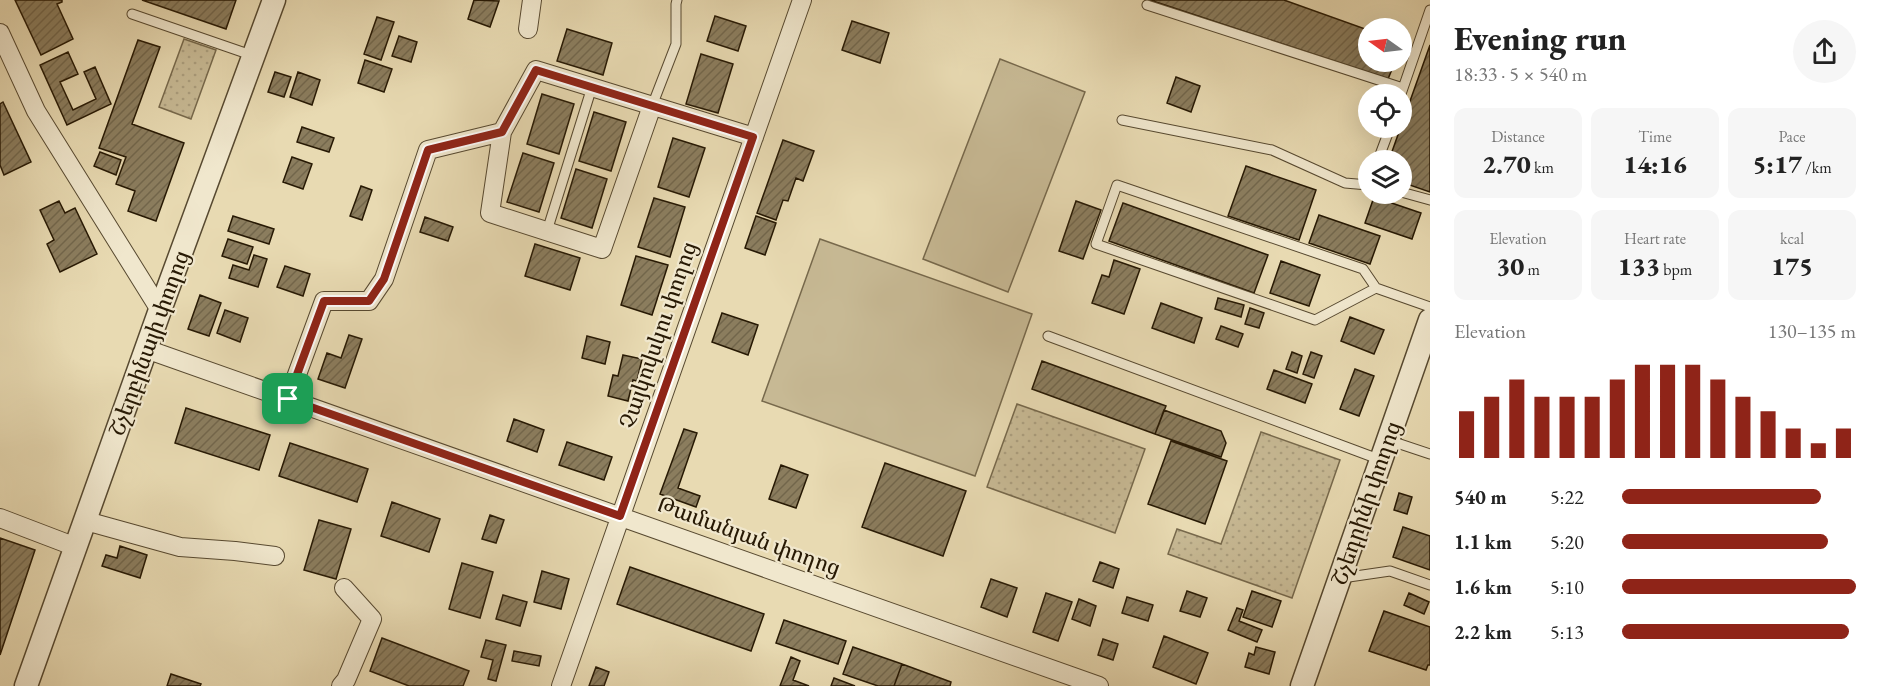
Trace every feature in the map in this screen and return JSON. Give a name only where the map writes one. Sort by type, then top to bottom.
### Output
[{"type":"street","name":"Շչերբինայի փողոց","points":[[26,686],[160,310],[274,0]]},
{"type":"street","points":[[528,29],[532,0]]},
{"type":"street","name":"Չայկովսկու փողոց","points":[[561,686],[802,0]]},
{"type":"street","points":[[0,33],[8,69],[160,310]]},
{"type":"street","points":[[652,106],[602,249],[490,213],[502,132],[536,70],[753,137]]},
{"type":"street","points":[[288,399],[324,301],[369,301],[384,279],[428,150],[502,132]]},
{"type":"street","name":"Շչեդրինի փողոց","points":[[1302,686],[1385,450],[1421,374],[1430,320]]},
{"type":"street","name":"Թամանյան փողոց","points":[[146,349],[1099,686]]},
{"type":"street","points":[[0,518],[76,547]]},
{"type":"street","points":[[86,521],[180,547],[275,556]]},
{"type":"street","points":[[342,686],[372,619],[344,588]]},
{"type":"lane","points":[[652,106],[676,45],[677,0]]},
{"type":"lane","points":[[1148,5],[1381,84]]},
{"type":"lane","points":[[1404,84],[1430,10]]},
{"type":"lane","points":[[132,14],[254,56]]},
{"type":"lane","points":[[547,231],[592,87]]},
{"type":"lane","points":[[1122,120],[1272,150],[1345,183],[1358,184]]},
{"type":"lane","points":[[1376,288],[1315,321],[1096,244],[1117,185],[1364,269],[1376,288],[1430,307]]},
{"type":"lane","points":[[1412,195],[1430,200]]},
{"type":"lane","points":[[1048,336],[1385,450],[1430,454]]},
{"type":"lane","points":[[1340,578],[1390,571],[1430,585]]},
{"type":"shaded area","points":[[184,39],[216,50],[191,119],[159,107]]},
{"type":"shaded area","points":[[1000,59],[1085,92],[1008,292],[923,259]]},
{"type":"shaded area","points":[[820,239],[1032,314],[975,476],[762,401]]},
{"type":"shaded area","points":[[1017,404],[1145,449],[1115,533],[987,487]]},
{"type":"shaded area","points":[[1261,432],[1340,460],[1292,598],[1168,554],[1177,529],[1221,544]]},
{"type":"building","points":[[15,0],[62,0],[57,4],[73,39],[41,55]]},
{"type":"building","points":[[142,0],[236,0],[226,29]]},
{"type":"building","points":[[474,0],[499,1],[490,27],[468,19]]},
{"type":"building","points":[[1150,0],[1284,0],[1358,26],[1358,69]]},
{"type":"building","points":[[715,16],[746,26],[738,51],[707,41]]},
{"type":"building","points":[[377,17],[394,22],[381,60],[364,54]]},
{"type":"building","points":[[852,21],[889,33],[880,63],[842,50]]},
{"type":"building","points":[[567,29],[612,43],[603,75],[557,61]]},
{"type":"building","points":[[399,36],[417,42],[411,62],[392,56]]},
{"type":"building","points":[[138,40],[160,47],[132,124],[184,143],[156,221],[128,211],[135,191],[116,184],[126,157],[99,148]]},
{"type":"building","points":[[1430,45],[1430,192],[1412,186],[1412,150],[1393,150],[1397,138],[1412,138],[1412,95]]},
{"type":"building","points":[[68,52],[78,74],[60,82],[73,110],[96,99],[84,72],[95,67],[111,104],[67,125],[40,65]]},
{"type":"building","points":[[701,54],[733,64],[718,113],[686,104]]},
{"type":"building","points":[[365,60],[392,69],[384,92],[358,83]]},
{"type":"building","points":[[275,72],[291,77],[284,97],[268,92]]},
{"type":"building","points":[[298,72],[320,80],[312,105],[290,97]]},
{"type":"building","points":[[1367,72],[1391,72],[1388,79]]},
{"type":"building","points":[[1176,77],[1200,86],[1191,112],[1167,103]]},
{"type":"building","points":[[542,94],[574,104],[559,154],[527,144]]},
{"type":"building","points":[[3,102],[31,162],[4,175],[0,165],[0,104]]},
{"type":"building","points":[[594,112],[626,122],[611,171],[579,161]]},
{"type":"building","points":[[302,127],[334,138],[329,152],[297,142]]},
{"type":"building","points":[[673,138],[705,148],[689,197],[658,187]]},
{"type":"building","points":[[783,140],[814,151],[803,181],[796,178],[788,201],[783,200],[776,220],[757,213]]},
{"type":"building","points":[[100,152],[121,160],[116,175],[94,166]]},
{"type":"building","points":[[523,153],[554,163],[539,212],[507,202]]},
{"type":"building","points":[[292,157],[312,164],[303,189],[283,182]]},
{"type":"building","points":[[1246,166],[1316,190],[1299,240],[1228,216]]},
{"type":"building","points":[[576,169],[607,179],[592,228],[561,218]]},
{"type":"building","points":[[361,186],[372,190],[362,220],[350,216]]},
{"type":"building","points":[[654,198],[685,207],[670,257],[638,247]]},
{"type":"building","points":[[59,201],[65,213],[75,208],[97,254],[60,272],[47,244],[54,240],[40,210]]},
{"type":"building","points":[[1076,201],[1101,210],[1083,259],[1059,251]]},
{"type":"building","points":[[1123,203],[1268,255],[1254,293],[1109,241]]},
{"type":"building","points":[[1372,204],[1395,204],[1421,213],[1412,239],[1365,223]]},
{"type":"building","points":[[1319,215],[1380,236],[1370,264],[1309,243]]},
{"type":"building","points":[[233,216],[274,229],[269,244],[228,231]]},
{"type":"building","points":[[756,216],[776,223],[765,255],[745,248]]},
{"type":"building","points":[[425,217],[453,227],[448,241],[420,232]]},
{"type":"building","points":[[228,239],[253,247],[247,264],[222,256]]},
{"type":"building","points":[[535,244],[580,258],[570,290],[525,276]]},
{"type":"building","points":[[254,255],[267,259],[258,287],[229,278],[233,265],[249,270]]},
{"type":"building","points":[[636,256],[668,265],[652,315],[621,305]]},
{"type":"building","points":[[1114,260],[1140,269],[1124,314],[1092,303],[1102,275],[1109,277]]},
{"type":"building","points":[[1281,261],[1320,275],[1309,306],[1270,293]]},
{"type":"building","points":[[285,266],[310,274],[303,296],[277,287]]},
{"type":"building","points":[[200,295],[221,303],[209,336],[188,329]]},
{"type":"building","points":[[1218,298],[1244,305],[1241,317],[1215,309]]},
{"type":"building","points":[[1161,303],[1202,318],[1194,343],[1152,328]]},
{"type":"building","points":[[1250,308],[1264,313],[1259,328],[1245,324]]},
{"type":"building","points":[[225,310],[248,318],[240,342],[217,333]]},
{"type":"building","points":[[722,313],[758,325],[748,355],[712,342]]},
{"type":"building","points":[[1350,317],[1384,330],[1374,354],[1341,341]]},
{"type":"building","points":[[1221,326],[1243,334],[1238,347],[1216,339]]},
{"type":"building","points":[[349,335],[362,339],[345,388],[318,379],[327,353],[341,358]]},
{"type":"building","points":[[587,336],[610,342],[605,364],[582,358]]},
{"type":"building","points":[[1292,352],[1302,356],[1297,373],[1286,369]]},
{"type":"building","points":[[1311,352],[1322,356],[1314,378],[1303,374]]},
{"type":"building","points":[[623,355],[642,359],[637,381],[633,380],[628,401],[608,396],[613,375],[618,376]]},
{"type":"building","points":[[1042,361],[1166,406],[1155,434],[1032,389]]},
{"type":"building","points":[[1355,369],[1374,376],[1359,416],[1340,409]]},
{"type":"building","points":[[1274,370],[1312,384],[1305,403],[1267,389]]},
{"type":"building","points":[[186,408],[270,435],[259,470],[175,443]]},
{"type":"building","points":[[1164,410],[1221,431],[1226,443],[1221,457],[1155,434]]},
{"type":"building","points":[[514,419],[544,430],[537,452],[507,441]]},
{"type":"building","points":[[684,429],[697,433],[678,488],[700,496],[696,507],[660,494]]},
{"type":"building","points":[[1171,441],[1227,461],[1205,524],[1148,504]]},
{"type":"building","points":[[567,442],[612,457],[604,480],[559,465]]},
{"type":"building","points":[[290,443],[368,469],[357,502],[279,476]]},
{"type":"building","points":[[885,463],[966,491],[943,556],[862,527]]},
{"type":"building","points":[[781,465],[808,475],[796,508],[769,499]]},
{"type":"building","points":[[1399,493],[1412,497],[1407,514],[1394,510]]},
{"type":"building","points":[[392,502],[440,519],[429,552],[381,536]]},
{"type":"building","points":[[490,515],[504,520],[496,543],[482,539]]},
{"type":"building","points":[[319,520],[351,529],[336,579],[304,570]]},
{"type":"building","points":[[1403,527],[1430,536],[1430,570],[1393,557]]},
{"type":"building","points":[[0,538],[35,550],[0,655]]},
{"type":"building","points":[[120,546],[147,555],[140,578],[102,566],[106,555],[117,558]]},
{"type":"building","points":[[1100,562],[1119,569],[1113,588],[1093,581]]},
{"type":"building","points":[[462,563],[493,572],[480,618],[449,609]]},
{"type":"building","points":[[630,567],[764,614],[751,651],[617,604]]},
{"type":"building","points":[[542,571],[569,579],[561,609],[534,602]]},
{"type":"building","points":[[991,579],[1017,588],[1007,617],[981,607]]},
{"type":"building","points":[[1187,591],[1207,598],[1200,617],[1180,611]]},
{"type":"building","points":[[1252,591],[1281,601],[1272,627],[1243,617]]},
{"type":"building","points":[[1046,593],[1072,602],[1058,641],[1033,632]]},
{"type":"building","points":[[1409,593],[1429,602],[1424,614],[1404,605]]},
{"type":"building","points":[[503,595],[527,602],[520,626],[496,619]]},
{"type":"building","points":[[1127,597],[1153,605],[1148,621],[1122,613]]},
{"type":"building","points":[[1079,599],[1096,606],[1090,626],[1072,619]]},
{"type":"building","points":[[1237,608],[1243,610],[1239,621],[1262,630],[1257,642],[1228,630]]},
{"type":"building","points":[[1384,611],[1430,627],[1430,665],[1426,670],[1369,651]]},
{"type":"building","points":[[784,620],[846,641],[838,664],[776,643]]},
{"type":"building","points":[[1164,636],[1208,653],[1196,684],[1153,667]]},
{"type":"building","points":[[382,638],[469,671],[463,686],[409,686],[370,671]]},
{"type":"building","points":[[1103,639],[1118,644],[1113,660],[1098,655]]},
{"type":"building","points":[[486,640],[506,645],[496,681],[488,679],[493,660],[481,657]]},
{"type":"building","points":[[853,647],[902,664],[894,686],[878,686],[843,674]]},
{"type":"building","points":[[1256,647],[1275,652],[1269,674],[1245,667],[1249,653],[1254,655]]},
{"type":"building","points":[[514,651],[541,656],[539,666],[512,661]]},
{"type":"building","points":[[791,657],[800,661],[793,680],[809,686],[780,686]]},
{"type":"building","points":[[902,664],[951,682],[950,686],[894,686]]},
{"type":"building","points":[[596,667],[609,672],[604,686],[589,686]]},
{"type":"building","points":[[171,674],[201,684],[200,686],[167,686]]},
{"type":"building","points":[[834,678],[855,686],[831,686]]},
{"type":"route","points":[[536,70],[753,137],[620,516],[288,399],[324,301],[369,301],[384,279],[428,150],[502,132],[536,70]]}]
